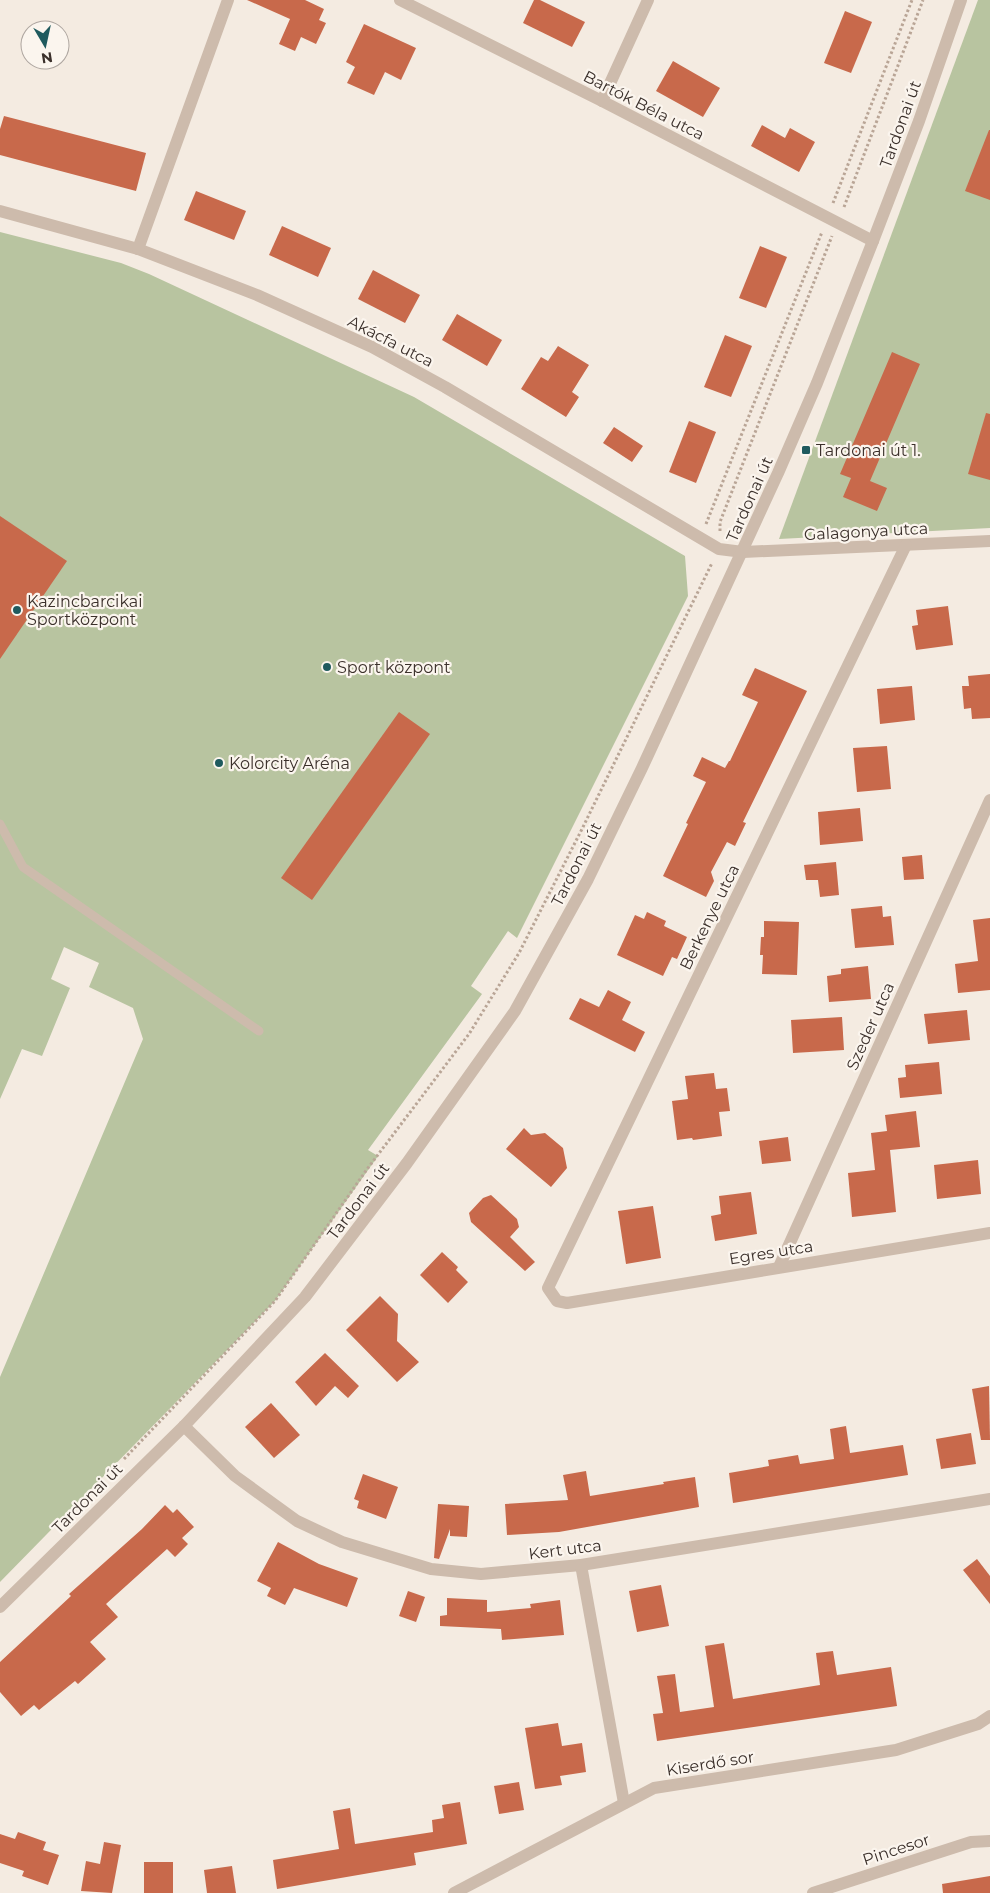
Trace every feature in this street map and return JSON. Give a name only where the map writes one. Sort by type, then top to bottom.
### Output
[{"type":"street","points":[[138,249],[228,0]]},
{"type":"street","name":"Bartók Béla utca","points":[[400,0],[602,101],[873,241]]},
{"type":"street","points":[[602,101],[648,0]]},
{"type":"street","name":"Tardonai út","points":[[0,1606],[184,1426],[305,1297],[407,1162],[515,1011],[588,880],[743,552],[817,383],[919,121],[962,0]]},
{"type":"street","name":"Akácfa utca","points":[[0,211],[138,249],[257,295],[372,347],[445,387],[700,538],[719,548],[743,552]]},
{"type":"street","name":"Galagonya utca","points":[[743,552],[990,541]]},
{"type":"street","name":"Berkenye utca","points":[[557,1301],[548,1288],[906,545]]},
{"type":"street","name":"Szeder utca","points":[[779,1267],[990,800]]},
{"type":"street","name":"Egres utca","points":[[557,1301],[567,1303],[990,1233]]},
{"type":"street","name":"Kert utca","points":[[184,1426],[235,1476],[297,1521],[342,1542],[431,1569],[481,1574],[581,1565],[990,1499]]},
{"type":"street","points":[[581,1565],[624,1803]]},
{"type":"street","name":"Kiserdő sor","points":[[454,1893],[654,1788],[896,1750],[978,1724],[990,1716]]},
{"type":"street","points":[[971,1842],[990,1834]]},
{"type":"street","name":"Pincesor","points":[[813,1893],[971,1842],[990,1842]]},
{"type":"lane","points":[[0,824],[23,867],[259,1031]]},
{"type":"path","points":[[119,1464],[275,1301],[365,1172],[469,1034],[519,954],[719,548],[720,522],[912,0]]},
{"type":"path","points":[[700,538],[923,0]]},
{"type":"green space","points":[[978,0],[990,0],[990,528],[779,539]]},
{"type":"green space","name":"Sport központ","points":[[0,232],[121,263],[149,274],[414,397],[685,556],[688,596],[517,938],[508,931],[471,986],[482,994],[368,1150],[378,1156],[275,1301],[0,1582],[0,1377],[143,1039],[133,1008],[89,987],[99,963],[64,947],[51,979],[70,988],[42,1056],[22,1049],[0,1099]]},
{"type":"building","points":[[247,0],[305,0],[324,9],[319,20],[326,23],[316,44],[301,37],[295,51],[279,44],[290,19]]},
{"type":"building","points":[[534,0],[540,0],[585,22],[572,47],[523,23]]},
{"type":"building","points":[[845,11],[872,22],[851,73],[824,63]]},
{"type":"building","points":[[364,24],[416,48],[401,80],[385,72],[374,95],[347,83],[355,67],[346,62]]},
{"type":"building","points":[[673,61],[720,88],[703,117],[656,91]]},
{"type":"building","points":[[4,116],[146,153],[136,191],[0,155],[0,129]]},
{"type":"building","points":[[762,125],[785,138],[790,128],[815,142],[799,172],[751,146]]},
{"type":"building","points":[[990,130],[990,200],[965,191]]},
{"type":"building","points":[[196,191],[246,211],[234,240],[184,220]]},
{"type":"building","points":[[282,226],[331,248],[318,277],[269,255]]},
{"type":"building","points":[[760,246],[787,257],[766,308],[739,298]]},
{"type":"building","points":[[373,270],[420,295],[405,323],[358,299]]},
{"type":"building","points":[[457,314],[502,340],[487,366],[442,340]]},
{"type":"building","points":[[725,335],[752,346],[731,397],[704,387]]},
{"type":"building","points":[[558,346],[589,365],[572,392],[579,397],[566,417],[521,389],[541,357],[548,361]]},
{"type":"building","points":[[892,352],[920,364],[870,481],[887,488],[877,511],[843,497],[851,478],[840,474]]},
{"type":"building","points":[[986,413],[990,414],[990,480],[968,474]]},
{"type":"building","points":[[689,421],[716,432],[696,483],[669,472]]},
{"type":"building","points":[[614,427],[643,446],[632,462],[603,443]]},
{"type":"building","name":"Kazincbarcikai Sportközpont","points":[[0,516],[67,561],[0,659]]},
{"type":"building","points":[[948,606],[953,645],[916,650],[912,626],[918,625],[916,610]]},
{"type":"building","points":[[755,668],[807,691],[743,822],[746,823],[735,846],[727,842],[711,872],[714,881],[706,897],[663,876],[706,782],[693,776],[702,757],[725,768],[758,702],[742,695]]},
{"type":"building","points":[[990,674],[990,718],[972,719],[971,708],[964,709],[962,686],[969,686],[968,676]]},
{"type":"building","points":[[912,686],[915,720],[880,724],[877,689]]},
{"type":"building","points":[[399,712],[430,734],[312,900],[281,878]]},
{"type":"building","points":[[887,746],[891,789],[857,792],[853,748]]},
{"type":"building","points":[[860,808],[863,841],[820,845],[818,812]]},
{"type":"building","points":[[922,855],[924,879],[904,880],[902,857]]},
{"type":"building","points":[[836,862],[839,895],[820,897],[818,880],[806,880],[804,865]]},
{"type":"building","points":[[882,906],[883,917],[891,916],[894,945],[855,948],[851,909]]},
{"type":"building","points":[[647,912],[666,921],[664,926],[687,937],[677,959],[672,957],[663,976],[617,955],[635,915],[644,919]]},
{"type":"building","points":[[990,918],[990,990],[958,993],[955,964],[978,961],[973,920]]},
{"type":"building","points":[[764,921],[799,922],[797,975],[762,974],[763,955],[760,955],[761,937],[764,937]]},
{"type":"building","points":[[868,966],[871,999],[829,1002],[827,976],[841,974],[841,969]]},
{"type":"building","points":[[608,990],[631,1002],[622,1020],[645,1032],[635,1052],[569,1019],[580,998],[599,1007]]},
{"type":"building","points":[[967,1010],[970,1040],[928,1044],[924,1014]]},
{"type":"building","points":[[842,1017],[844,1050],[793,1053],[791,1020]]},
{"type":"building","points":[[939,1062],[942,1094],[900,1098],[898,1078],[906,1077],[905,1065]]},
{"type":"building","points":[[714,1073],[716,1089],[727,1088],[730,1111],[719,1112],[722,1136],[677,1140],[672,1101],[688,1099],[685,1076]]},
{"type":"building","points":[[916,1111],[920,1147],[890,1150],[896,1212],[852,1217],[848,1173],[875,1170],[871,1133],[887,1131],[885,1115]]},
{"type":"building","points":[[524,1128],[531,1135],[545,1133],[563,1148],[567,1168],[551,1187],[506,1149]]},
{"type":"building","points":[[788,1137],[791,1161],[762,1164],[759,1141]]},
{"type":"building","points":[[978,1160],[981,1194],[937,1199],[934,1165]]},
{"type":"building","points":[[751,1192],[757,1234],[715,1241],[711,1216],[721,1214],[719,1196]]},
{"type":"building","points":[[491,1195],[517,1219],[519,1227],[510,1237],[535,1262],[525,1271],[471,1222],[469,1213],[483,1198]]},
{"type":"building","points":[[653,1206],[661,1258],[626,1264],[618,1211]]},
{"type":"building","points":[[442,1252],[458,1267],[456,1270],[468,1282],[448,1303],[420,1275]]},
{"type":"building","points":[[380,1296],[398,1314],[397,1341],[419,1362],[397,1382],[346,1330]]},
{"type":"building","points":[[325,1353],[359,1386],[348,1398],[335,1386],[316,1406],[295,1382]]},
{"type":"building","points":[[989,1386],[990,1440],[981,1440],[972,1389]]},
{"type":"building","points":[[271,1403],[300,1435],[274,1458],[245,1427]]},
{"type":"building","points":[[846,1426],[850,1453],[903,1445],[908,1475],[733,1503],[729,1473],[769,1466],[768,1460],[798,1455],[800,1464],[834,1459],[830,1429]]},
{"type":"building","points":[[971,1433],[976,1464],[941,1469],[936,1439]]},
{"type":"building","points":[[586,1471],[590,1496],[695,1477],[699,1507],[559,1532],[507,1535],[505,1504],[568,1500],[563,1475]]},
{"type":"building","points":[[363,1474],[398,1487],[386,1519],[357,1508],[359,1501],[354,1499]]},
{"type":"building","points":[[438,1504],[469,1506],[467,1537],[450,1536],[450,1529],[439,1559],[434,1558]]},
{"type":"building","points":[[165,1505],[173,1513],[177,1509],[194,1527],[182,1538],[188,1544],[175,1557],[167,1549],[106,1604],[118,1617],[90,1642],[106,1659],[78,1684],[75,1681],[39,1710],[34,1705],[21,1716],[0,1692],[0,1662],[71,1596],[69,1594],[142,1529]]},
{"type":"building","points":[[278,1542],[319,1564],[358,1578],[347,1607],[294,1588],[285,1605],[267,1596],[271,1588],[257,1581]]},
{"type":"building","points":[[977,1559],[990,1576],[990,1604],[963,1570]]},
{"type":"building","points":[[661,1585],[669,1626],[637,1632],[629,1591]]},
{"type":"building","points":[[408,1591],[425,1597],[416,1622],[399,1616]]},
{"type":"building","points":[[447,1598],[487,1600],[487,1612],[531,1608],[530,1604],[560,1600],[564,1635],[502,1640],[501,1629],[440,1626],[440,1616],[447,1615]]},
{"type":"building","points":[[724,1643],[733,1699],[820,1685],[816,1653],[833,1651],[837,1675],[891,1667],[897,1706],[657,1741],[653,1714],[663,1713],[657,1676],[675,1674],[680,1712],[714,1707],[705,1646]]},
{"type":"building","points":[[558,1723],[562,1746],[582,1743],[586,1772],[560,1776],[562,1785],[535,1789],[525,1728]]},
{"type":"building","points":[[519,1782],[524,1810],[499,1814],[494,1786]]},
{"type":"building","points":[[460,1802],[467,1844],[414,1853],[416,1865],[277,1889],[273,1860],[339,1849],[333,1811],[350,1808],[355,1844],[433,1832],[432,1820],[444,1818],[442,1805]]},
{"type":"building","points":[[18,1832],[46,1842],[43,1850],[59,1855],[48,1885],[22,1876],[24,1871],[0,1863],[0,1834],[15,1839]]},
{"type":"building","points":[[104,1842],[121,1845],[112,1893],[81,1891],[86,1861],[100,1864]]},
{"type":"building","points":[[144,1862],[173,1862],[173,1893],[144,1893]]},
{"type":"building","points":[[232,1866],[236,1893],[207,1893],[204,1870]]},
{"type":"building","points":[[990,1876],[990,1893],[943,1893],[942,1884]]},
{"type":"place","name":"Tardonai út 1.","points":[[806,450]]},
{"type":"place","name":"Kazincbarcikai Sportközpont","points":[[17,610]]},
{"type":"place","name":"Sport központ","points":[[327,667]]},
{"type":"place","name":"Kolorcity Aréna","points":[[219,763]]}]
